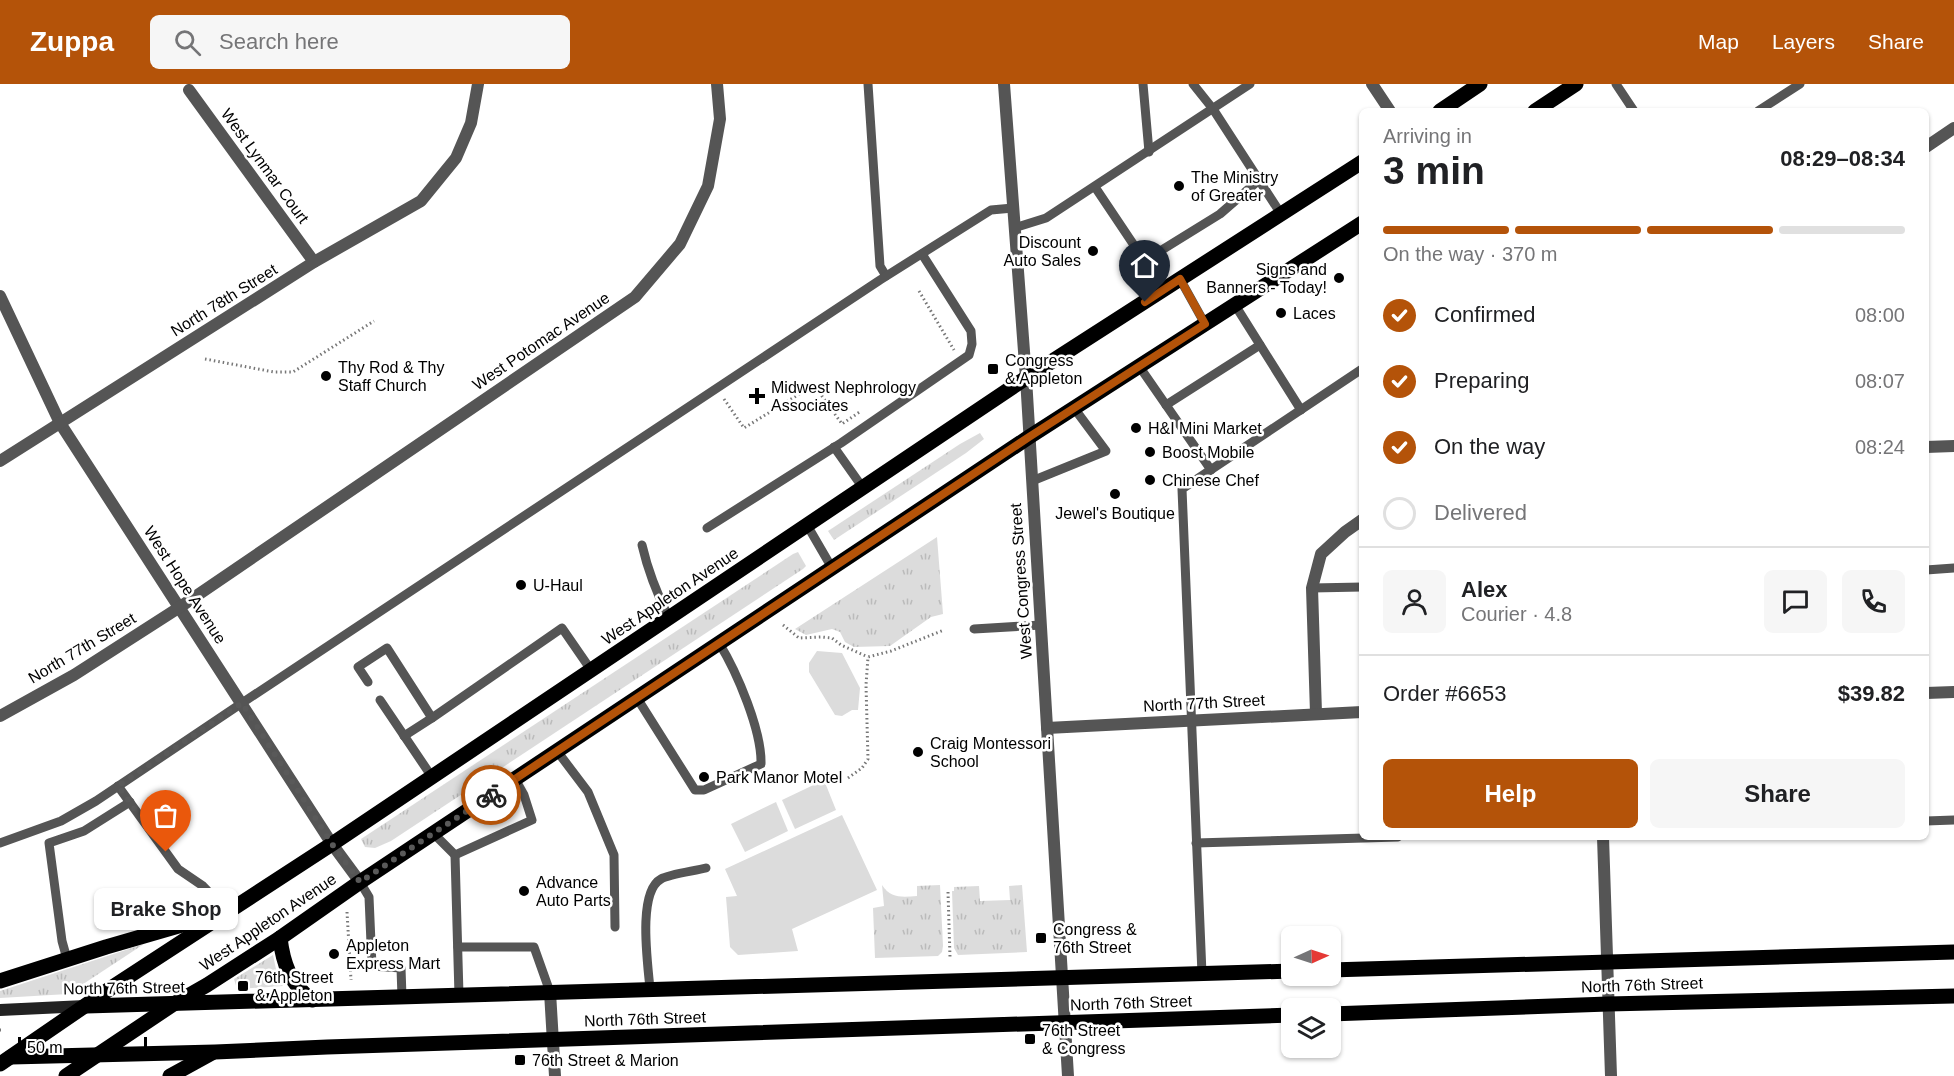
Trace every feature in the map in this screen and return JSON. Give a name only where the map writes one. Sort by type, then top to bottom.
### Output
[{"type":"main road","points":[[1444,108],[1480,84]]},
{"type":"main road","points":[[1542,108],[1576,84]]},
{"type":"main road","name":"West Appleton Avenue","points":[[3,1059],[332,844],[1026,378],[1359,164]]},
{"type":"main road","name":"West Appleton Avenue","points":[[66,1076],[172,1005],[280,938],[433,833],[1029,437],[1359,225]]},
{"type":"main road","points":[[0,981],[228,912]]},
{"type":"main road","points":[[280,938],[288,974],[301,992],[312,1000]]},
{"type":"main road","name":"North 76th Street","points":[[1341,970],[1954,952]]},
{"type":"main road","name":"North 76th Street","points":[[0,1010],[1281,971]]},
{"type":"main road","name":"North 76th Street","points":[[1341,1014],[1608,1004],[1954,996]]},
{"type":"main road","name":"North 76th Street","points":[[3,1059],[1281,1015]]},
{"type":"main road","points":[[170,1076],[215,1052]]},
{"type":"street","name":"North 78th Street","points":[[0,461],[314,262],[421,201],[456,158],[471,123],[478,84]]},
{"type":"street","name":"West Potomac Avenue","points":[[180,607],[635,297],[680,244],[708,186],[720,119],[717,84]]},
{"type":"street","name":"West Congress Street","points":[[1004,84],[1026,378],[1068,1076]]},
{"type":"street","points":[[1372,84],[1388,108]]},
{"type":"street","name":"West Lynmar Court","points":[[189,90],[314,262]]},
{"type":"street","points":[[1929,145],[1954,128]]},
{"type":"street","name":"West Hope Avenue","points":[[0,296],[60,423],[332,844],[360,882]]},
{"type":"street","points":[[1929,447],[1954,446]]},
{"type":"street","points":[[1316,713],[1312,588],[1321,554],[1345,531],[1359,522]]},
{"type":"street","name":"North 77th Street","points":[[0,716],[74,675],[180,607]]},
{"type":"street","points":[[1929,693],[1954,692]]},
{"type":"street","name":"North 77th Street","points":[[1047,728],[1359,712]]},
{"type":"street","points":[[1603,840],[1611,1076]]},
{"type":"street","points":[[550,992],[555,1076]]},
{"type":"lane","points":[[868,84],[880,266],[886,276]]},
{"type":"lane","points":[[1143,84],[1149,152]]},
{"type":"lane","points":[[1193,84],[1213,109],[1281,214]]},
{"type":"lane","points":[[1014,228],[1046,218],[1250,84]]},
{"type":"lane","points":[[1616,84],[1632,108]]},
{"type":"lane","points":[[1763,108],[1800,84]]},
{"type":"lane","points":[[1144,261],[1220,214],[1259,180]]},
{"type":"lane","points":[[1095,187],[1164,290]]},
{"type":"lane","points":[[0,843],[61,821],[118,786],[886,276],[991,210],[1013,208]]},
{"type":"lane","points":[[707,528],[834,447],[969,356],[972,344],[971,331],[922,254]]},
{"type":"lane","points":[[1180,279],[1205,324]]},
{"type":"lane","points":[[1235,305],[1301,410]]},
{"type":"lane","points":[[1166,405],[1260,345]]},
{"type":"lane","points":[[1139,366],[1211,470]]},
{"type":"lane","points":[[1202,974],[1182,489],[1359,371]]},
{"type":"lane","points":[[1032,481],[1106,451],[1074,408]]},
{"type":"lane","points":[[834,447],[863,488]]},
{"type":"lane","points":[[807,525],[832,568]]},
{"type":"lane","points":[[642,545],[652,579],[669,618]]},
{"type":"lane","points":[[1929,570],[1954,568]]},
{"type":"lane","points":[[1312,588],[1359,587]]},
{"type":"lane","points":[[974,629],[1041,625]]},
{"type":"lane","points":[[404,736],[562,628],[591,670]]},
{"type":"lane","points":[[637,698],[695,790],[704,790],[761,764],[762,749],[736,672],[719,643]]},
{"type":"lane","points":[[368,682],[358,667],[387,648],[432,718]]},
{"type":"lane","points":[[380,700],[432,777]]},
{"type":"lane","points":[[557,751],[588,792],[614,855],[615,927]]},
{"type":"lane","points":[[455,855],[532,820],[524,795],[515,779]]},
{"type":"lane","points":[[118,786],[178,869],[203,886],[228,912]]},
{"type":"lane","points":[[68,959],[62,941],[49,843],[84,831],[130,802]]},
{"type":"lane","points":[[1929,821],[1954,820]]},
{"type":"lane","points":[[433,833],[455,855],[459,995]]},
{"type":"lane","points":[[1196,843],[1359,838]]},
{"type":"lane","points":[[650,989],[646,908],[649,891],[660,879],[706,868]]},
{"type":"lane","points":[[360,882],[369,897],[372,966],[401,968],[402,997]]},
{"type":"lane","points":[[458,947],[534,947],[550,992]]},
{"type":"path","points":[[919,291],[955,349],[946,356]]},
{"type":"path","points":[[205,359],[274,372],[293,372],[374,321]]},
{"type":"path","points":[[717,388],[744,428],[814,385],[842,424],[861,411]]},
{"type":"path","points":[[783,625],[799,638],[832,638],[840,645],[868,657],[891,651],[944,630]]},
{"type":"path","points":[[848,778],[862,768],[868,759],[866,686],[868,657]]},
{"type":"path","points":[[948,892],[950,957]]},
{"type":"path","points":[[347,912],[351,980]]},
{"type":"path","points":[[162,984],[170,986]]},
{"type":"green space","points":[[980,433],[984,439],[966,453],[834,540],[828,531]]},
{"type":"green space","points":[[937,537],[943,614],[931,617],[890,646],[854,647],[845,642],[840,632],[832,629],[806,635],[795,629]]},
{"type":"green space","points":[[798,552],[806,566],[803,569],[391,841],[375,848],[365,847],[361,839]]},
{"type":"green space","points":[[817,651],[842,653],[860,688],[858,710],[852,710],[842,716],[835,715],[809,672],[809,663]]},
{"type":"green space","points":[[824,780],[836,810],[795,829],[782,800]]},
{"type":"green space","points":[[776,802],[788,831],[745,852],[731,824]]},
{"type":"green space","points":[[842,815],[877,890],[792,929],[798,951],[738,955],[730,947],[726,897],[737,896],[725,869]]},
{"type":"green space","points":[[882,885],[893,895],[907,897],[917,896],[917,886],[940,885],[943,946],[938,956],[875,958],[873,908],[884,906]]},
{"type":"green space","points":[[1022,885],[1027,952],[958,955],[954,948],[952,891],[954,887],[979,886],[980,901],[1010,900],[1009,886]]},
{"type":"green space","points":[[144,944],[68,994],[0,998],[0,991]]},
{"type":"green space","points":[[273,955],[277,974],[283,986],[237,989],[234,979]]},
{"type":"way so far","points":[[166,852],[118,786],[242,703],[332,844],[360,882],[491,795]]},
{"type":"place","name":"The Ministry of Greater","points":[[1179,186]]},
{"type":"place","name":"Discount Auto Sales","points":[[1093,251]]},
{"type":"place","name":"Signs and Banners - Today!","points":[[1339,278]]},
{"type":"place","name":"Laces","points":[[1281,313]]},
{"type":"place","name":"Congress & Appleton","points":[[993,369]]},
{"type":"place","name":"Thy Rod & Thy Staff Church","points":[[326,376]]},
{"type":"place","name":"Midwest Nephrology Associates","points":[[757,396]]},
{"type":"place","name":"H&I Mini Market","points":[[1136,428]]},
{"type":"place","name":"Boost Mobile","points":[[1150,452]]},
{"type":"place","name":"Chinese Chef","points":[[1150,480]]},
{"type":"place","name":"Jewel's Boutique","points":[[1115,494]]},
{"type":"place","name":"U-Haul","points":[[521,585]]},
{"type":"place","name":"Craig Montessori School","points":[[918,752]]},
{"type":"place","name":"Park Manor Motel","points":[[704,777]]},
{"type":"place","name":"Brake Shop","points":[[166,852]]},
{"type":"place","name":"Advance Auto Parts","points":[[524,891]]},
{"type":"place","name":"Congress & 76th Street","points":[[1041,938]]},
{"type":"place","name":"Appleton Express Mart","points":[[334,954]]},
{"type":"place","name":"76th Street & Appleton","points":[[243,986]]},
{"type":"place","name":"76th Street & Congress","points":[[1030,1039]]},
{"type":"place","name":"76th Street & Marion","points":[[520,1060]]},
{"type":"route","points":[[491,795],[1029,437],[1205,324],[1180,279],[1145,302]]}]
